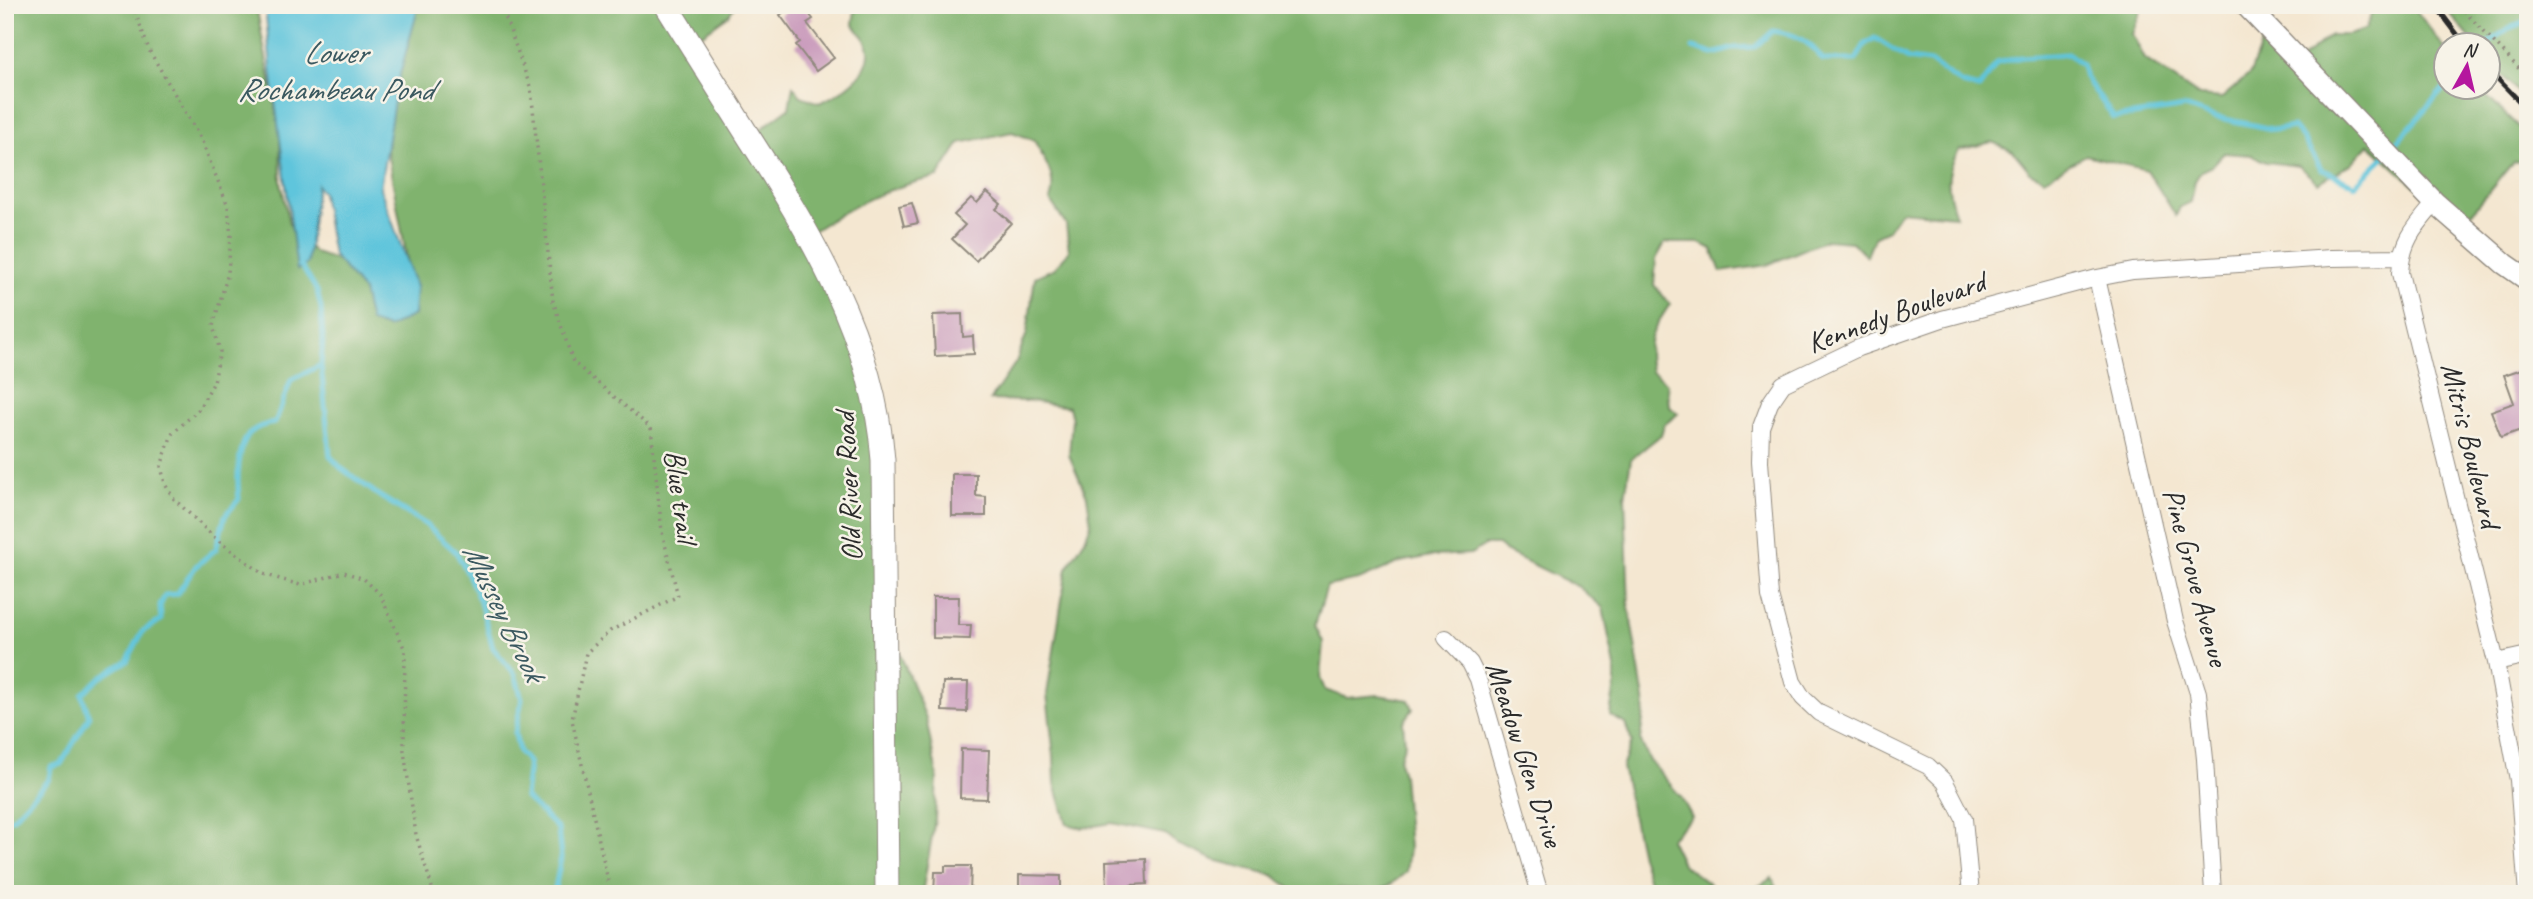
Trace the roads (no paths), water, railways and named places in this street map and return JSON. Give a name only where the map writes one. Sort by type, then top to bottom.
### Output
[{"type":"main road","name":"Old River Road","points":[[666,5],[786,194],[830,273],[872,383],[883,460],[887,894]]},
{"type":"street","points":[[2246,5],[2435,202],[2505,264],[2528,280]]},
{"type":"street","points":[[2401,257],[2410,233],[2435,202]]},
{"type":"street","name":"Kennedy Boulevard","points":[[1971,894],[1964,819],[1945,782],[1928,766],[1819,713],[1803,698],[1793,682],[1770,596],[1760,427],[1770,403],[1783,384],[1858,348],[1942,319],[2097,278],[2133,271],[2331,258],[2401,257]]},
{"type":"street","name":"Mitris Boulevard","points":[[2401,257],[2400,273],[2496,662],[2518,780],[2527,894]]},
{"type":"street","name":"Pine Grove Avenue","points":[[2097,278],[2175,621],[2198,694],[2205,759],[2213,894]]},
{"type":"street","name":"Meadow Glen Drive","points":[[1446,638],[1470,663],[1480,687],[1540,894]]},
{"type":"street","points":[[2496,662],[2528,655]]},
{"type":"water","name":"Lower Rochambeau Pond","points":[[265,5],[419,5],[396,89],[380,188],[416,287],[414,315],[388,328],[370,322],[363,291],[333,255],[322,193],[317,185],[307,264],[297,270]]},
{"type":"waterway","points":[[2502,33],[2528,22]]},
{"type":"waterway","points":[[1693,48],[1713,54],[1735,48],[1755,47],[1773,31],[1802,40],[1823,60],[1856,60],[1865,44],[1875,38],[1908,59],[1930,62],[1962,84],[1979,88],[1997,63],[2021,57],[2069,54],[2082,65],[2085,77],[2114,118],[2185,107],[2211,116],[2276,130],[2293,127],[2321,169],[2355,185],[2385,156]]},
{"type":"waterway","points":[[2391,149],[2432,102]]},
{"type":"waterway","name":"Mussey Brook","points":[[302,267],[317,291],[321,308],[321,365],[330,456],[341,468],[381,497],[425,524],[456,552],[480,602],[493,648],[515,674],[522,699],[515,733],[519,752],[529,763],[525,797],[558,829],[561,858],[554,894]]},
{"type":"waterway","points":[[5,821],[13,818],[49,779],[51,767],[61,764],[89,717],[82,694],[101,677],[127,661],[143,631],[161,620],[160,606],[165,595],[177,594],[196,566],[216,549],[225,516],[239,499],[239,464],[243,446],[250,433],[275,423],[291,380],[321,365]]},
{"type":"railway","points":[[2435,5],[2455,32]]},
{"type":"railway","points":[[2502,83],[2528,110]]}]
